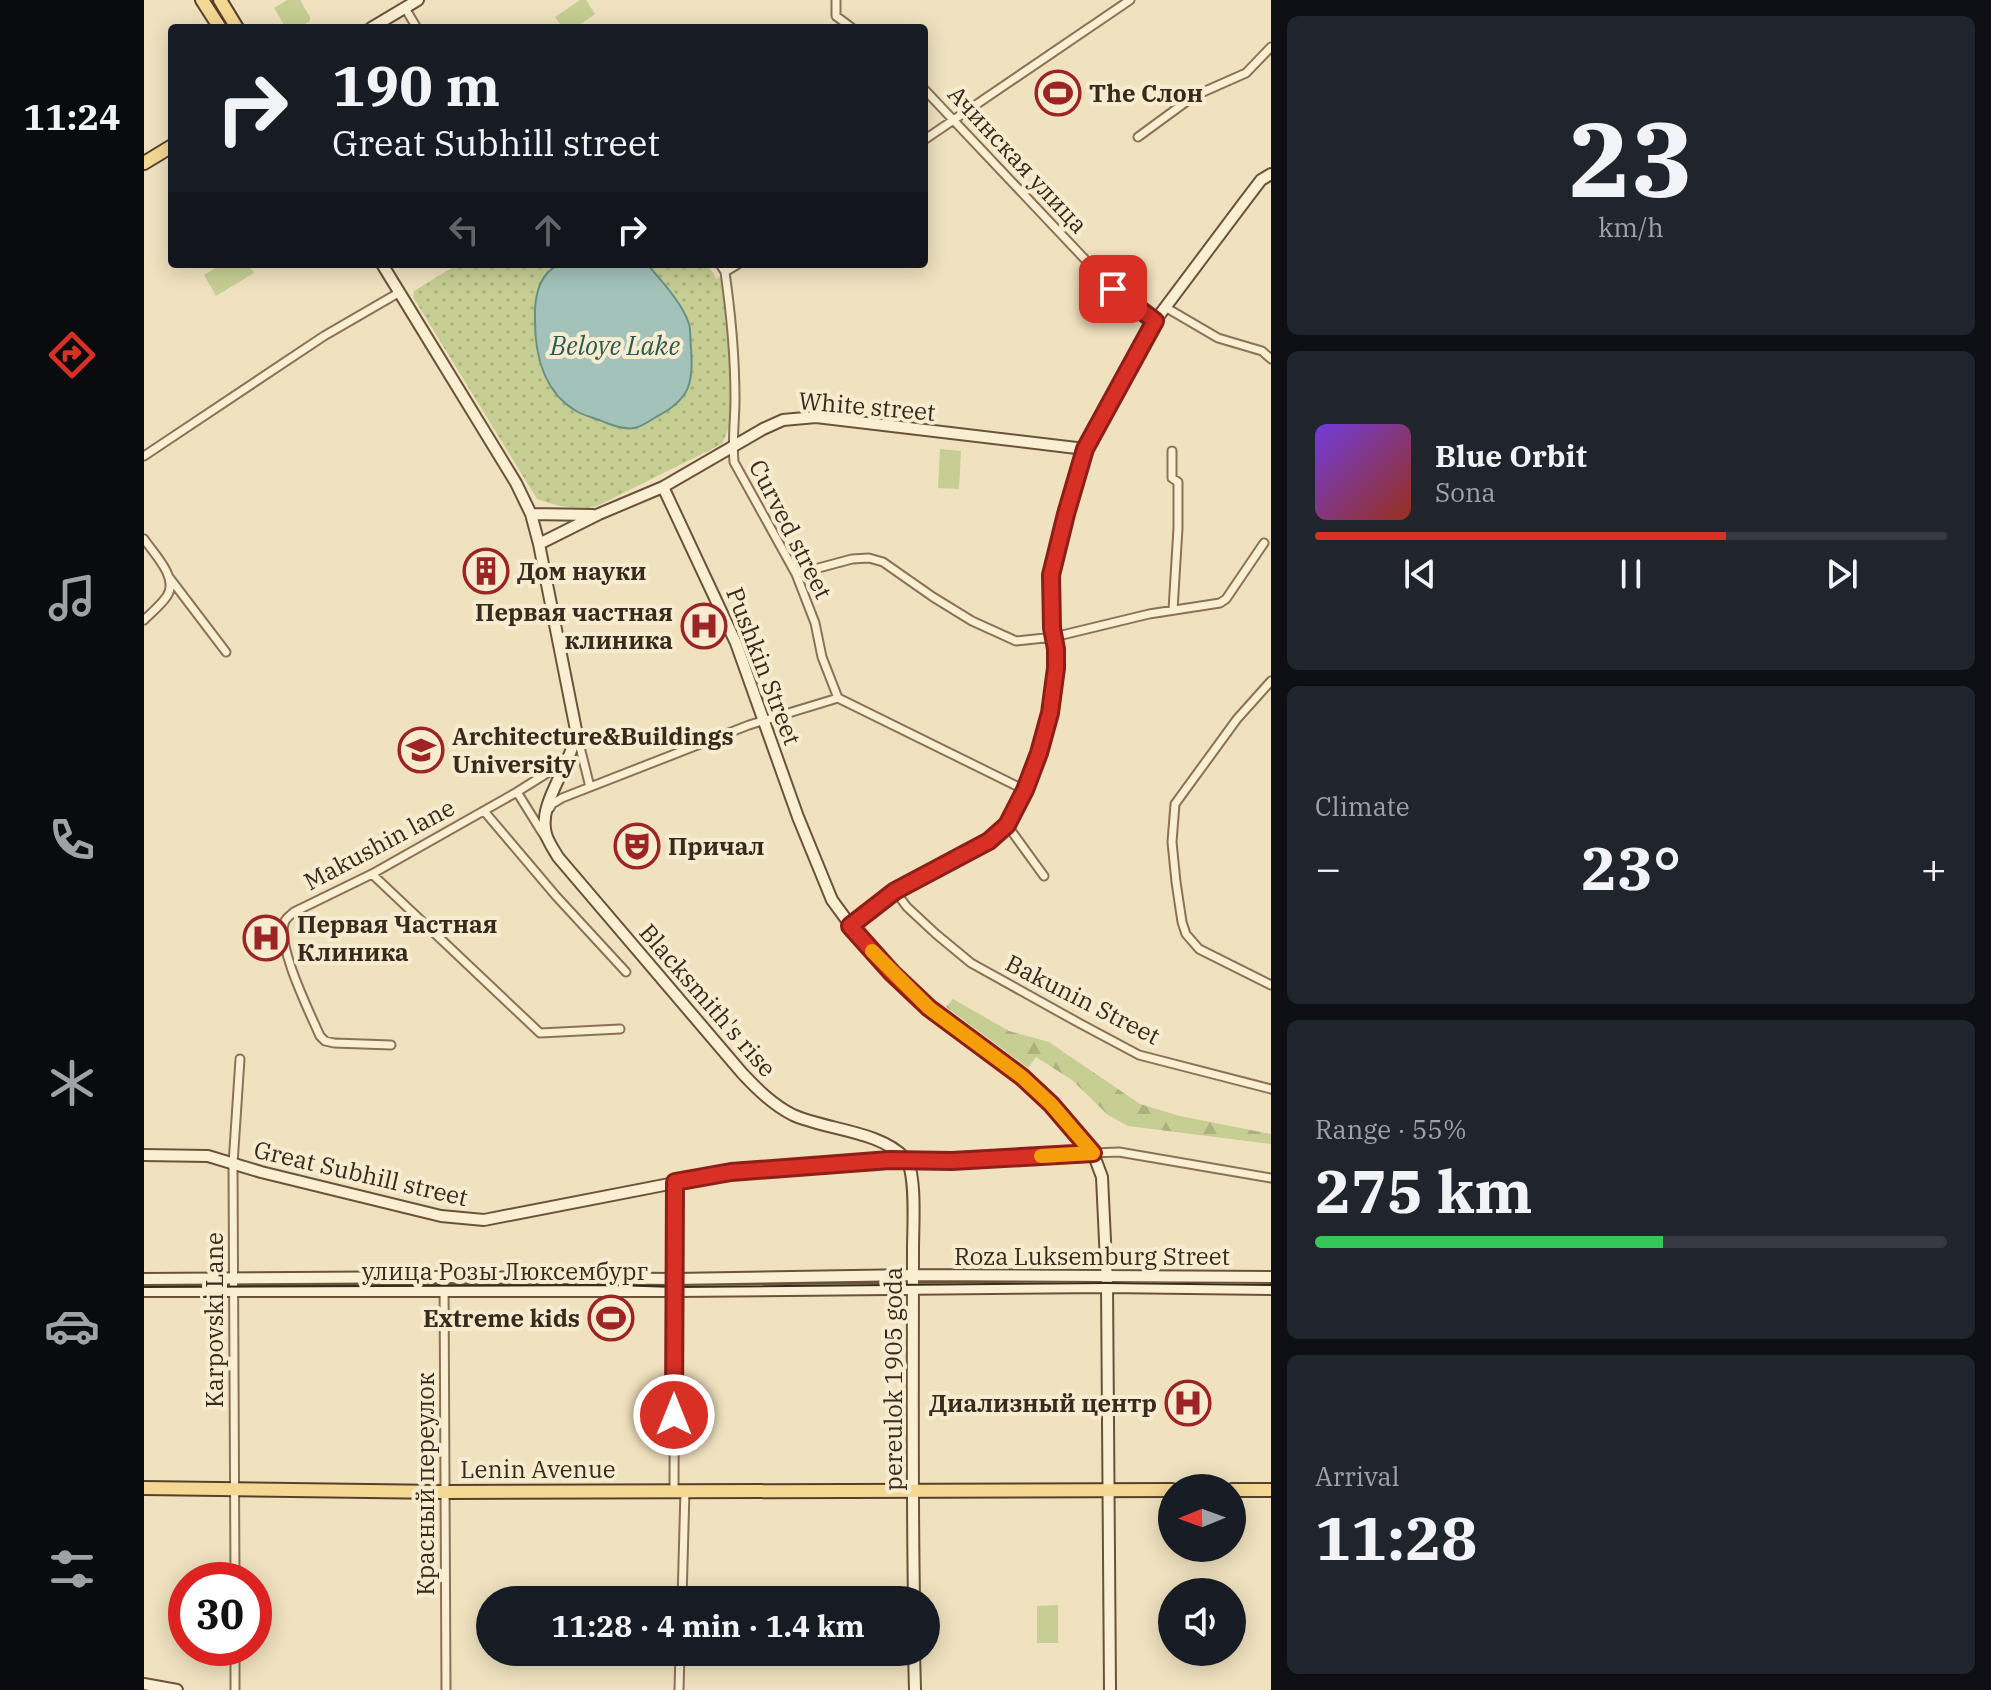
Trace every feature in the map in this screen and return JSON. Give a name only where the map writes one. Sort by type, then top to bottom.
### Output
[{"type":"main road","points":[[202,0],[217,24]]},
{"type":"main road","points":[[220,0],[235,24]]},
{"type":"main road","points":[[378,24],[418,0]]},
{"type":"main road","points":[[144,163],[168,148]]},
{"type":"main road","points":[[1085,449],[1155,321],[1261,180],[1271,174]]},
{"type":"main road","points":[[385,268],[516,483],[531,514],[576,730],[572,749],[549,800],[544,821],[551,846]]},
{"type":"main road","name":"White street","points":[[663,487],[763,429],[783,420],[816,417],[1085,449]]},
{"type":"main road","points":[[539,544],[663,487]]},
{"type":"main road","name":"Pushkin Street","points":[[663,487],[736,643],[798,817],[832,900],[850,926],[892,973],[929,1008],[1022,1077],[1051,1104],[1093,1153]]},
{"type":"main road","points":[[531,514],[599,514]]},
{"type":"main road","name":"Blacksmith's rise","points":[[551,846],[764,1096],[791,1114],[883,1143],[907,1160]]},
{"type":"main road","points":[[1093,1153],[1102,1177],[1106,1282],[1110,1690]]},
{"type":"main road","name":"Great Subhill street","points":[[144,1155],[208,1156],[441,1216],[484,1220],[731,1172],[907,1160],[952,1161],[1093,1153]]},
{"type":"main road","name":"pereulok 1905 goda","points":[[907,1160],[913,1178],[914,1586]]},
{"type":"main road","name":"Roza Luksemburg Street","points":[[913,1275],[1271,1289]]},
{"type":"main road","name":"улица Розы Люксембург","points":[[144,1279],[675,1279],[913,1275]]},
{"type":"main road","name":"Roza Luksemburg Street","points":[[913,1289],[1271,1277]]},
{"type":"main road","name":"улица Розы Люксембург","points":[[144,1291],[913,1289]]},
{"type":"main road","name":"Lenin Avenue","points":[[144,1488],[444,1492],[1158,1490]]},
{"type":"main road","points":[[1246,1490],[1271,1490]]},
{"type":"main road","points":[[914,1666],[915,1690]]},
{"type":"main road","points":[[144,1684],[177,1690]]},
{"type":"street","points":[[836,0],[836,16],[847,24]]},
{"type":"street","points":[[928,137],[1130,0]]},
{"type":"street","points":[[405,8],[415,24]]},
{"type":"street","points":[[1138,137],[1194,96],[1246,73],[1271,47]]},
{"type":"street","name":"Ачинская улица","points":[[928,93],[1113,289],[1155,321]]},
{"type":"street","name":"Curved street","points":[[722,268],[733,351],[734,462],[796,574],[838,698]]},
{"type":"street","points":[[725,272],[732,268]]},
{"type":"street","points":[[144,456],[354,317],[400,292]]},
{"type":"street","points":[[1165,307],[1218,338],[1262,351],[1271,359]]},
{"type":"street","points":[[850,926],[895,891],[989,841],[1007,825],[1025,790],[1049,716],[1056,668],[1051,575],[1085,449]]},
{"type":"street","points":[[1172,451],[1172,478],[1178,482],[1173,610]]},
{"type":"street","points":[[144,539],[226,652]]},
{"type":"street","points":[[796,574],[852,559],[869,558],[883,562],[972,621],[1016,641],[1054,637],[1149,614],[1214,605],[1226,599],[1264,543]]},
{"type":"street","points":[[144,620],[167,596],[169,577]]},
{"type":"street","points":[[1271,681],[1237,719],[1175,804],[1172,842],[1186,934],[1199,949],[1271,985]]},
{"type":"street","points":[[544,821],[552,804],[562,798],[749,725],[838,698],[1025,790]]},
{"type":"street","points":[[576,730],[590,787]]},
{"type":"street","name":"Makushin lane","points":[[391,1045],[334,1043],[320,1036],[283,941],[285,922],[294,912],[372,874],[517,792],[552,770],[572,749]]},
{"type":"street","points":[[517,792],[551,846]]},
{"type":"street","points":[[484,811],[626,972]]},
{"type":"street","points":[[1007,825],[1044,876]]},
{"type":"street","points":[[372,874],[540,1033],[620,1029]]},
{"type":"street","name":"Bakunin Street","points":[[895,891],[907,907],[971,963],[1139,1055],[1271,1089]]},
{"type":"street","name":"Karpovski Lane","points":[[235,1562],[233,1164],[240,1059]]},
{"type":"street","points":[[1093,1153],[1119,1152],[1271,1178]]},
{"type":"street","points":[[675,1182],[682,1586]]},
{"type":"street","name":"Красный переулок","points":[[444,1277],[446,1690]]},
{"type":"street","points":[[235,1666],[235,1690]]},
{"type":"street","points":[[679,1690],[680,1666]]},
{"type":"green space","points":[[287,0],[300,0],[310,21],[305,24],[284,24],[274,8]]},
{"type":"green space","points":[[580,0],[586,0],[595,14],[581,24],[560,24],[555,17]]},
{"type":"green space","points":[[216,268],[251,268],[254,273],[216,296],[204,275]]},
{"type":"green space","points":[[451,268],[710,268],[717,279],[721,276],[725,293],[730,425],[722,444],[597,506],[567,507],[537,499],[413,297],[414,291]]},
{"type":"green space","points":[[940,449],[961,451],[959,489],[938,488]]},
{"type":"green space","points":[[953,999],[1009,1031],[1049,1042],[1140,1104],[1180,1116],[1271,1134],[1271,1144],[1128,1126],[1108,1115],[1072,1080],[1036,1057],[1028,1068],[946,1007]]},
{"type":"green space","points":[[1058,1605],[1058,1643],[1037,1643],[1037,1606]]},
{"type":"water","name":"Beloye Lake","points":[[552,268],[650,268],[682,308],[689,324],[690,381],[676,404],[642,425],[625,428],[579,412],[556,394],[544,372],[535,334],[536,296]]},
{"type":"tram line","points":[[144,1287],[1271,1285]]},
{"type":"slow traffic","points":[[872,951],[929,1008],[1022,1077],[1051,1104],[1093,1153],[1041,1156]]},
{"type":"place","name":"The Слон","points":[[1058,93]]},
{"type":"place","name":"Дом науки","points":[[486,571]]},
{"type":"place","name":"Первая частная клиника","points":[[704,626]]},
{"type":"place","name":"Architecture&Buildings University","points":[[421,750]]},
{"type":"place","name":"Причал","points":[[637,846]]},
{"type":"place","name":"Первая Частная Клиника","points":[[266,938]]},
{"type":"place","name":"Extreme kids","points":[[611,1318]]},
{"type":"place","name":"Диализный центр","points":[[1188,1403]]},
{"type":"route","points":[[674,1415],[675,1182],[731,1172],[890,1160],[952,1161],[1093,1153],[1051,1104],[1022,1077],[929,1008],[850,926],[895,891],[989,841],[1007,825],[1025,790],[1050,713],[1056,668],[1051,575],[1066,514],[1085,449],[1155,321],[1113,289]]}]
